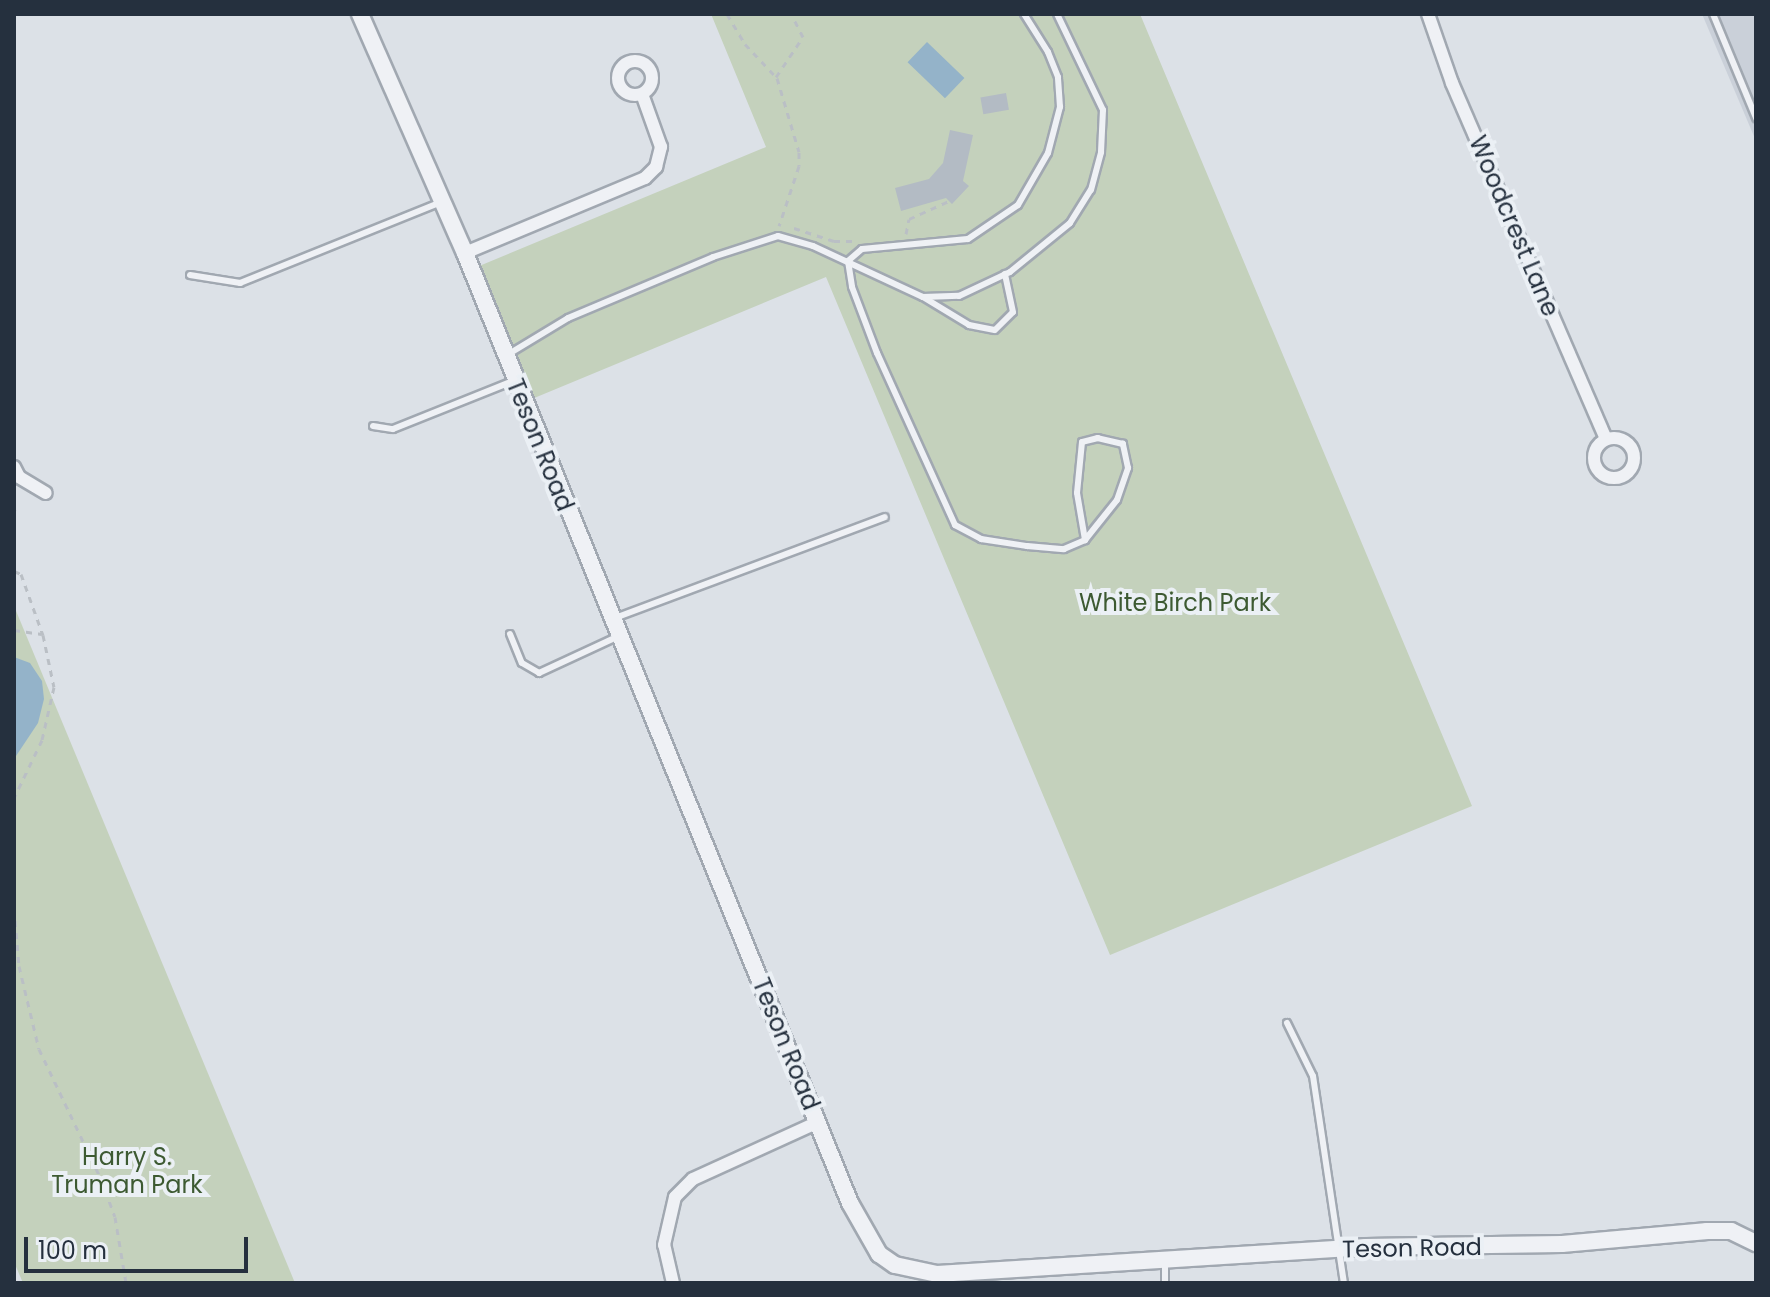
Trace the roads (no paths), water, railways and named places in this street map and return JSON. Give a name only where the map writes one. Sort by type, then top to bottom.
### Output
[{"type":"street","name":"Teson Road","points":[[360,14],[465,253],[513,381],[867,1239],[895,1265],[937,1274],[1337,1248],[1562,1244],[1707,1231],[1731,1231],[1756,1243]]},
{"type":"street","name":"Woodcrest Lane","points":[[1428,14],[1452,83],[1605,437]]},
{"type":"street","points":[[465,253],[645,178],[656,167],[661,147],[642,94]]},
{"type":"street","points":[[14,467],[19,477],[46,493]]},
{"type":"street","points":[[673,1283],[664,1245],[675,1197],[693,1179],[818,1122]]},
{"type":"lane","points":[[848,261],[862,249],[968,239],[1018,205],[1048,153],[1060,107],[1048,52],[1024,14]]},
{"type":"lane","points":[[923,297],[959,296],[1005,274],[1070,223],[1091,190],[1101,152],[1103,110],[1057,14]]},
{"type":"lane","points":[[1713,14],[1756,118]]},
{"type":"lane","points":[[190,275],[240,283],[441,202]]},
{"type":"lane","points":[[504,357],[568,318],[756,241],[778,236],[848,261],[923,297],[969,325],[995,330],[1013,312],[1005,274]]},
{"type":"lane","points":[[848,261],[852,287],[877,353],[955,525],[981,539],[1027,546],[1064,549],[1085,540],[1117,500],[1128,468],[1123,444],[1098,438],[1082,442],[1077,493],[1085,540]]},
{"type":"lane","points":[[373,426],[393,429],[513,381]]},
{"type":"lane","points":[[612,620],[885,517]]},
{"type":"lane","points":[[510,634],[522,663],[539,673],[619,636]]},
{"type":"lane","points":[[1287,1023],[1313,1076],[1344,1283]]},
{"type":"lane","points":[[1165,1258],[1165,1283]]},
{"type":"water","points":[[927,42],[964,78],[945,98],[908,62]]},
{"type":"water","points":[[14,657],[30,663],[42,681],[44,699],[38,723],[14,759]]},
{"type":"park label","name":"White Birch Park","points":[[1175,603]]},
{"type":"park label","name":"Harry S. Truman Park","points":[[127,1171]]}]
